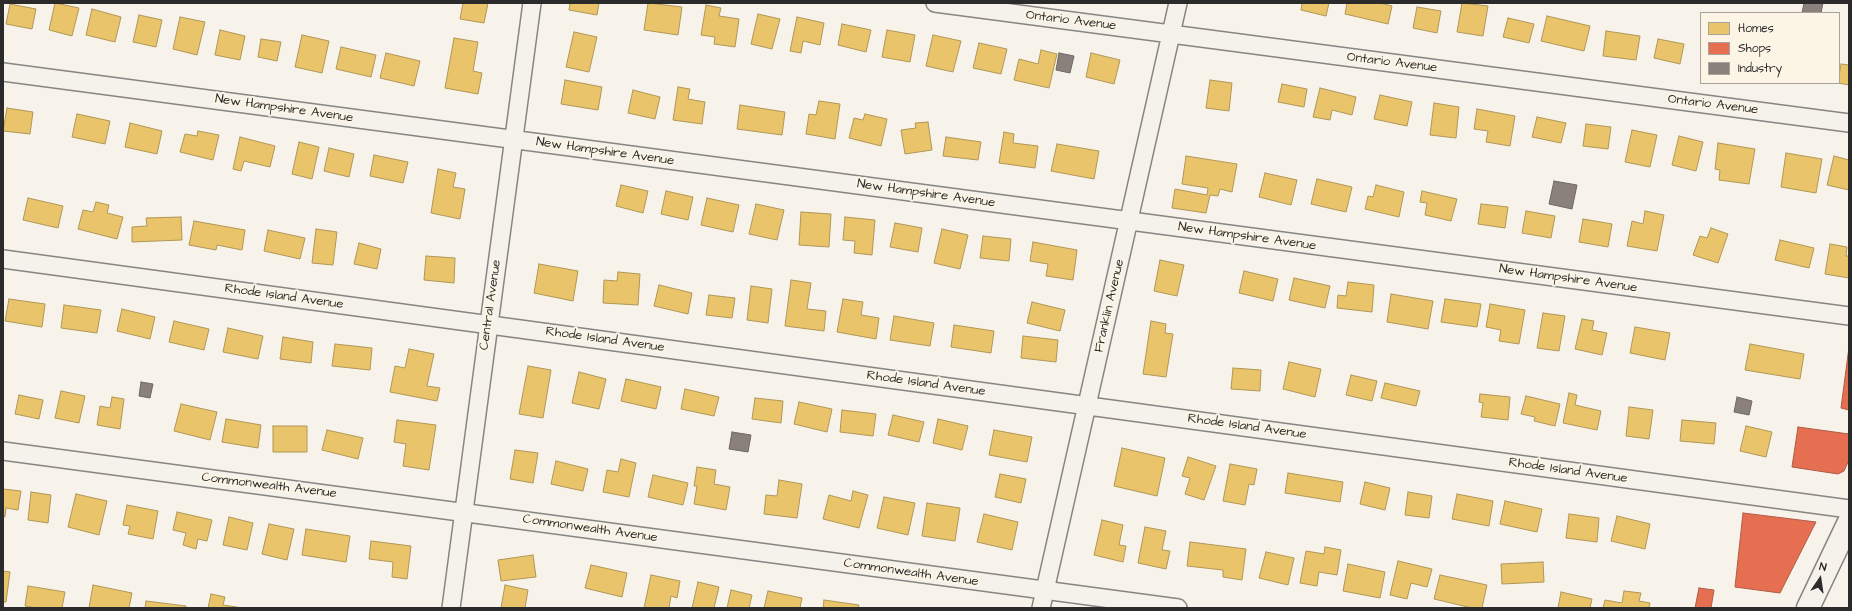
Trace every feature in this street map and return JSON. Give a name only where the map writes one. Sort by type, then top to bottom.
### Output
[{"type":"main road","points":[[1808,608],[1849,522]]},
{"type":"street","name":"Central Avenue","points":[[451,608],[532,3]]},
{"type":"street","name":"Ontario Avenue","points":[[935,3],[1849,123]]},
{"type":"street","name":"Franklin Avenue","points":[[1041,608],[1178,3]]},
{"type":"street","name":"New Hampshire Avenue","points":[[3,72],[1849,316]]},
{"type":"street","name":"Rhode Island Avenue","points":[[3,259],[1849,509]]},
{"type":"street","name":"Commonwealth Avenue","points":[[3,451],[464,511],[1178,608]]},
{"type":"building: Homes","points":[[55,3],[79,8],[72,36],[49,30]]},
{"type":"building: Homes","points":[[463,3],[488,3],[484,23],[460,19]]},
{"type":"building: Homes","points":[[570,3],[599,3],[597,15],[569,10]]},
{"type":"building: Homes","points":[[648,3],[682,7],[678,35],[644,30]]},
{"type":"building: Homes","points":[[1302,3],[1329,3],[1326,16],[1301,10]]},
{"type":"building: Homes","points":[[1347,3],[1380,3],[1392,6],[1388,24],[1345,14]]},
{"type":"building: Homes","points":[[1462,3],[1488,6],[1483,36],[1457,32]]},
{"type":"building: Homes","points":[[10,4],[36,9],[32,29],[6,24]]},
{"type":"building: Homes","points":[[706,5],[721,8],[719,16],[739,19],[735,47],[714,44],[715,37],[701,35]]},
{"type":"building: Homes","points":[[1417,7],[1441,11],[1437,33],[1413,28]]},
{"type":"building: Homes","points":[[92,9],[121,17],[115,42],[86,35]]},
{"type":"building: Homes","points":[[758,14],[780,19],[772,49],[751,44]]},
{"type":"building: Homes","points":[[139,15],[162,20],[156,47],[133,42]]},
{"type":"building: Homes","points":[[1547,16],[1590,26],[1584,51],[1541,41]]},
{"type":"building: Homes","points":[[180,17],[205,22],[197,55],[173,49]]},
{"type":"building: Homes","points":[[797,17],[824,23],[820,45],[803,41],[801,53],[790,51]]},
{"type":"building: Homes","points":[[1508,18],[1534,24],[1529,43],[1503,37]]},
{"type":"building: Homes","points":[[842,24],[871,30],[866,52],[838,45]]},
{"type":"building: Homes","points":[[220,30],[245,36],[240,60],[215,55]]},
{"type":"building: Homes","points":[[887,30],[915,35],[910,62],[882,57]]},
{"type":"building: Homes","points":[[1606,31],[1640,36],[1636,60],[1603,56]]},
{"type":"building: Homes","points":[[574,32],[597,37],[589,72],[566,67]]},
{"type":"building: Homes","points":[[302,35],[329,41],[322,73],[295,67]]},
{"type":"building: Homes","points":[[933,35],[961,41],[953,72],[926,66]]},
{"type":"building: Homes","points":[[454,38],[478,42],[473,71],[482,73],[478,94],[445,88]]},
{"type":"building: Homes","points":[[261,39],[281,42],[277,61],[258,57]]},
{"type":"building: Homes","points":[[1658,39],[1684,44],[1680,64],[1654,58]]},
{"type":"building: Homes","points":[[979,43],[1007,49],[1001,74],[973,68]]},
{"type":"building: Homes","points":[[341,47],[376,55],[371,77],[336,69]]},
{"type":"building: Homes","points":[[1041,50],[1057,54],[1049,88],[1014,80],[1019,59],[1038,64]]},
{"type":"building: Homes","points":[[386,53],[420,61],[414,86],[380,78]]},
{"type":"building: Homes","points":[[1091,53],[1120,60],[1114,84],[1086,77]]},
{"type":"building: Homes","points":[[1841,64],[1849,65],[1849,85],[1840,83]]},
{"type":"building: Homes","points":[[565,80],[602,87],[598,110],[561,104]]},
{"type":"building: Homes","points":[[1210,80],[1232,83],[1229,111],[1206,108]]},
{"type":"building: Homes","points":[[1282,84],[1307,89],[1304,107],[1278,102]]},
{"type":"building: Homes","points":[[678,87],[690,89],[688,99],[705,102],[702,124],[673,120]]},
{"type":"building: Homes","points":[[1320,88],[1356,97],[1352,115],[1332,110],[1330,120],[1313,117]]},
{"type":"building: Homes","points":[[633,90],[660,97],[655,119],[628,113]]},
{"type":"building: Homes","points":[[1380,95],[1412,102],[1407,126],[1374,119]]},
{"type":"building: Homes","points":[[819,101],[840,104],[835,139],[806,134],[809,114],[816,115]]},
{"type":"building: Homes","points":[[1434,103],[1459,107],[1456,138],[1430,135]]},
{"type":"building: Homes","points":[[740,105],[785,112],[782,135],[737,129]]},
{"type":"building: Homes","points":[[7,108],[33,112],[30,134],[3,131]]},
{"type":"building: Homes","points":[[1477,109],[1515,116],[1510,146],[1486,142],[1488,131],[1474,129]]},
{"type":"building: Homes","points":[[77,114],[110,121],[105,144],[72,137]]},
{"type":"building: Homes","points":[[865,114],[887,119],[881,146],[849,138],[854,118],[863,120]]},
{"type":"building: Homes","points":[[1537,117],[1566,123],[1561,143],[1532,137]]},
{"type":"building: Homes","points":[[928,122],[932,150],[905,154],[901,130],[916,128],[915,123]]},
{"type":"building: Homes","points":[[130,123],[162,131],[157,154],[125,147]]},
{"type":"building: Homes","points":[[1586,124],[1611,127],[1608,149],[1583,146]]},
{"type":"building: Homes","points":[[1632,130],[1657,135],[1650,167],[1625,162]]},
{"type":"building: Homes","points":[[198,131],[219,135],[213,160],[180,152],[185,134],[197,136]]},
{"type":"building: Homes","points":[[1004,132],[1014,134],[1013,143],[1038,146],[1035,168],[999,163]]},
{"type":"building: Homes","points":[[1679,136],[1703,142],[1696,171],[1672,165]]},
{"type":"building: Homes","points":[[240,137],[275,146],[270,167],[244,161],[241,171],[233,169]]},
{"type":"building: Homes","points":[[946,137],[981,142],[978,160],[943,156]]},
{"type":"building: Homes","points":[[299,142],[319,147],[312,179],[292,174]]},
{"type":"building: Homes","points":[[1718,143],[1755,149],[1749,184],[1719,180],[1720,170],[1715,169]]},
{"type":"building: Homes","points":[[1057,144],[1099,151],[1094,179],[1051,171]]},
{"type":"building: Homes","points":[[329,148],[354,154],[349,177],[324,171]]},
{"type":"building: Homes","points":[[1786,153],[1822,159],[1816,193],[1781,187]]},
{"type":"building: Homes","points":[[374,155],[408,162],[403,183],[370,176]]},
{"type":"building: Homes","points":[[1186,156],[1237,164],[1232,192],[1220,189],[1218,196],[1210,195],[1206,213],[1172,208],[1175,189],[1207,195],[1208,188],[1182,184]]},
{"type":"building: Homes","points":[[1834,156],[1849,160],[1849,190],[1827,185]]},
{"type":"building: Homes","points":[[438,169],[456,173],[453,187],[465,189],[460,219],[431,213]]},
{"type":"building: Homes","points":[[1265,173],[1297,180],[1291,205],[1259,197]]},
{"type":"building: Homes","points":[[1317,179],[1352,187],[1346,212],[1311,204]]},
{"type":"building: Homes","points":[[621,185],[648,191],[643,213],[616,206]]},
{"type":"building: Homes","points":[[1376,185],[1404,192],[1399,217],[1365,209],[1368,196],[1373,197]]},
{"type":"building: Homes","points":[[666,191],[693,197],[688,220],[661,214]]},
{"type":"building: Homes","points":[[1422,191],[1457,199],[1451,221],[1425,215],[1427,203],[1420,202]]},
{"type":"building: Homes","points":[[28,198],[63,206],[58,228],[23,220]]},
{"type":"building: Homes","points":[[707,198],[739,205],[733,232],[701,225]]},
{"type":"building: Homes","points":[[96,202],[109,205],[107,213],[123,217],[117,239],[78,229],[83,210],[93,212]]},
{"type":"building: Homes","points":[[756,204],[784,210],[777,240],[749,234]]},
{"type":"building: Homes","points":[[1481,204],[1508,207],[1505,228],[1478,224]]},
{"type":"building: Homes","points":[[1526,211],[1555,216],[1551,238],[1522,233]]},
{"type":"building: Homes","points":[[1645,211],[1664,215],[1657,251],[1627,246],[1632,221],[1643,224]]},
{"type":"building: Homes","points":[[801,212],[831,214],[829,247],[799,245]]},
{"type":"building: Homes","points":[[181,217],[182,240],[132,242],[132,227],[147,226],[146,218]]},
{"type":"building: Homes","points":[[845,217],[875,220],[872,255],[854,253],[855,241],[843,240]]},
{"type":"building: Homes","points":[[1583,219],[1612,224],[1608,247],[1579,242]]},
{"type":"building: Homes","points":[[194,221],[245,230],[242,250],[217,245],[216,250],[189,245]]},
{"type":"building: Homes","points":[[895,223],[922,228],[918,252],[890,247]]},
{"type":"building: Homes","points":[[1711,228],[1728,234],[1718,263],[1693,255],[1700,236],[1707,238]]},
{"type":"building: Homes","points":[[316,229],[337,232],[333,265],[312,263]]},
{"type":"building: Homes","points":[[942,229],[968,235],[960,269],[934,263]]},
{"type":"building: Homes","points":[[268,230],[305,238],[300,259],[264,251]]},
{"type":"building: Homes","points":[[983,236],[1011,239],[1009,261],[980,258]]},
{"type":"building: Homes","points":[[1780,240],[1814,248],[1809,268],[1775,260]]},
{"type":"building: Homes","points":[[1033,242],[1077,250],[1073,280],[1046,276],[1048,264],[1030,261]]},
{"type":"building: Homes","points":[[359,243],[381,249],[377,269],[354,264]]},
{"type":"building: Homes","points":[[1830,244],[1847,247],[1846,256],[1849,256],[1849,278],[1825,274]]},
{"type":"building: Homes","points":[[426,256],[455,258],[454,283],[424,280]]},
{"type":"building: Homes","points":[[1160,260],[1184,265],[1177,296],[1154,291]]},
{"type":"building: Homes","points":[[539,264],[578,271],[573,301],[534,293]]},
{"type":"building: Homes","points":[[1244,271],[1278,279],[1273,301],[1239,293]]},
{"type":"building: Homes","points":[[618,272],[640,274],[638,305],[603,303],[604,280],[617,281]]},
{"type":"building: Homes","points":[[1294,278],[1330,286],[1325,308],[1289,300]]},
{"type":"building: Homes","points":[[791,280],[811,283],[807,309],[826,311],[824,331],[785,326]]},
{"type":"building: Homes","points":[[1348,282],[1374,285],[1372,312],[1337,308],[1338,295],[1346,296]]},
{"type":"building: Homes","points":[[659,285],[692,293],[688,314],[654,306]]},
{"type":"building: Homes","points":[[751,286],[772,289],[768,323],[747,320]]},
{"type":"building: Homes","points":[[1391,294],[1433,301],[1428,329],[1387,322]]},
{"type":"building: Homes","points":[[709,295],[735,298],[732,318],[706,315]]},
{"type":"building: Homes","points":[[9,299],[45,304],[42,327],[5,321]]},
{"type":"building: Homes","points":[[843,299],[863,302],[861,315],[879,318],[876,339],[837,332]]},
{"type":"building: Homes","points":[[1445,299],[1481,304],[1477,327],[1441,322]]},
{"type":"building: Homes","points":[[1032,302],[1065,310],[1060,331],[1027,323]]},
{"type":"building: Homes","points":[[1490,304],[1525,310],[1519,344],[1499,341],[1501,330],[1486,327]]},
{"type":"building: Homes","points":[[64,305],[101,310],[97,333],[61,328]]},
{"type":"building: Homes","points":[[122,309],[155,317],[150,339],[117,331]]},
{"type":"building: Homes","points":[[1543,313],[1565,316],[1559,351],[1537,348]]},
{"type":"building: Homes","points":[[894,316],[934,323],[930,346],[890,340]]},
{"type":"building: Homes","points":[[1582,319],[1594,321],[1592,330],[1607,333],[1602,355],[1575,349]]},
{"type":"building: Homes","points":[[174,321],[209,329],[204,350],[169,342]]},
{"type":"building: Homes","points":[[1151,321],[1166,324],[1165,333],[1173,334],[1166,377],[1143,374]]},
{"type":"building: Homes","points":[[954,325],[994,331],[991,353],[951,347]]},
{"type":"building: Homes","points":[[1635,327],[1670,333],[1665,360],[1630,353]]},
{"type":"building: Homes","points":[[228,328],[263,336],[258,359],[223,352]]},
{"type":"building: Homes","points":[[1023,336],[1058,340],[1056,362],[1021,358]]},
{"type":"building: Homes","points":[[283,337],[313,342],[311,363],[280,359]]},
{"type":"building: Homes","points":[[335,344],[372,348],[370,370],[332,366]]},
{"type":"building: Homes","points":[[1750,344],[1804,354],[1800,379],[1745,370]]},
{"type":"building: Homes","points":[[409,349],[434,354],[427,386],[440,388],[437,401],[390,392],[395,366],[405,368]]},
{"type":"building: Homes","points":[[1289,362],[1321,369],[1315,397],[1283,389]]},
{"type":"building: Homes","points":[[528,366],[551,370],[543,418],[519,414]]},
{"type":"building: Homes","points":[[1233,368],[1261,370],[1260,391],[1231,389]]},
{"type":"building: Homes","points":[[579,372],[606,379],[599,409],[572,403]]},
{"type":"building: Homes","points":[[1351,375],[1377,381],[1372,401],[1346,395]]},
{"type":"building: Homes","points":[[626,379],[661,387],[656,409],[621,401]]},
{"type":"building: Homes","points":[[1385,383],[1420,391],[1416,406],[1381,398]]},
{"type":"building: Homes","points":[[685,389],[719,397],[714,416],[681,409]]},
{"type":"building: Homes","points":[[61,391],[85,396],[79,423],[55,418]]},
{"type":"building: Homes","points":[[1569,393],[1577,395],[1575,405],[1601,411],[1597,430],[1563,423]]},
{"type":"building: Homes","points":[[1480,394],[1510,397],[1508,420],[1481,417],[1483,403],[1479,402]]},
{"type":"building: Homes","points":[[19,395],[43,400],[39,419],[15,414]]},
{"type":"building: Homes","points":[[1526,396],[1560,404],[1555,426],[1534,421],[1535,417],[1521,414]]},
{"type":"building: Homes","points":[[112,397],[124,399],[120,429],[97,425],[100,406],[110,408]]},
{"type":"building: Homes","points":[[755,398],[783,401],[781,423],[752,419]]},
{"type":"building: Homes","points":[[799,402],[832,409],[827,432],[794,424]]},
{"type":"building: Homes","points":[[181,404],[217,412],[210,440],[174,431]]},
{"type":"building: Homes","points":[[1629,407],[1653,410],[1649,439],[1626,436]]},
{"type":"building: Homes","points":[[842,410],[876,414],[873,436],[840,432]]},
{"type":"building: Homes","points":[[893,415],[924,422],[919,442],[888,435]]},
{"type":"building: Homes","points":[[226,419],[261,425],[258,448],[222,442]]},
{"type":"building: Homes","points":[[938,419],[968,426],[962,450],[933,443]]},
{"type":"building: Homes","points":[[397,420],[436,425],[429,470],[403,466],[406,444],[394,442]]},
{"type":"building: Homes","points":[[1682,420],[1716,423],[1714,444],[1680,441]]},
{"type":"building: Homes","points":[[273,426],[307,426],[307,452],[273,452]]},
{"type":"building: Homes","points":[[1746,426],[1772,432],[1766,457],[1740,451]]},
{"type":"building: Homes","points":[[327,430],[363,438],[358,459],[322,450]]},
{"type":"building: Homes","points":[[994,430],[1032,437],[1027,462],[989,455]]},
{"type":"building: Homes","points":[[1122,448],[1165,458],[1157,496],[1114,486]]},
{"type":"building: Homes","points":[[515,450],[538,453],[533,483],[510,479]]},
{"type":"building: Homes","points":[[1188,457],[1216,466],[1204,500],[1185,494],[1190,478],[1182,476]]},
{"type":"building: Homes","points":[[621,459],[636,463],[629,497],[603,492],[607,470],[618,472]]},
{"type":"building: Homes","points":[[556,461],[588,469],[583,491],[551,484]]},
{"type":"building: Homes","points":[[1230,464],[1257,469],[1254,485],[1249,484],[1245,505],[1223,501]]},
{"type":"building: Homes","points":[[697,467],[716,470],[714,484],[730,487],[726,510],[694,504],[697,486],[694,486]]},
{"type":"building: Homes","points":[[1288,473],[1343,482],[1340,502],[1285,493]]},
{"type":"building: Homes","points":[[1000,474],[1026,479],[1021,503],[995,497]]},
{"type":"building: Homes","points":[[653,475],[688,483],[683,505],[648,497]]},
{"type":"building: Homes","points":[[779,480],[802,484],[797,518],[764,514],[766,495],[777,496]]},
{"type":"building: Homes","points":[[1365,482],[1390,488],[1385,510],[1360,504]]},
{"type":"building: Homes","points":[[3,489],[21,491],[18,510],[6,508],[5,517],[3,516]]},
{"type":"building: Homes","points":[[853,491],[868,495],[859,528],[823,519],[829,495],[851,501]]},
{"type":"building: Homes","points":[[31,492],[51,495],[48,523],[28,520]]},
{"type":"building: Homes","points":[[1408,492],[1432,496],[1429,518],[1405,515]]},
{"type":"building: Homes","points":[[76,494],[107,501],[99,535],[68,527]]},
{"type":"building: Homes","points":[[1457,494],[1493,501],[1489,526],[1452,519]]},
{"type":"building: Homes","points":[[884,497],[915,503],[908,535],[877,528]]},
{"type":"building: Homes","points":[[1505,501],[1542,509],[1537,532],[1500,524]]},
{"type":"building: Homes","points":[[927,503],[960,508],[955,541],[922,536]]},
{"type":"building: Homes","points":[[127,505],[158,511],[153,539],[128,534],[130,526],[123,525]]},
{"type":"building: Homes","points":[[177,512],[212,520],[207,541],[198,539],[196,549],[183,545],[186,533],[173,530]]},
{"type":"building: Homes","points":[[984,514],[1018,522],[1012,550],[977,542]]},
{"type":"building: Homes","points":[[1569,514],[1599,518],[1597,542],[1566,538]]},
{"type":"building: Homes","points":[[1617,516],[1650,524],[1645,549],[1611,541]]},
{"type":"building: Homes","points":[[229,517],[253,523],[247,550],[223,545]]},
{"type":"building: Homes","points":[[1102,520],[1123,525],[1119,545],[1126,546],[1123,562],[1094,555]]},
{"type":"building: Homes","points":[[269,524],[294,529],[287,560],[262,554]]},
{"type":"building: Homes","points":[[1145,527],[1166,531],[1162,550],[1170,551],[1166,569],[1138,563]]},
{"type":"building: Homes","points":[[306,529],[350,536],[346,562],[302,555]]},
{"type":"building: Homes","points":[[371,541],[411,546],[407,579],[392,577],[393,562],[369,559]]},
{"type":"building: Homes","points":[[1190,542],[1246,549],[1242,580],[1223,577],[1223,570],[1187,566]]},
{"type":"building: Homes","points":[[1325,547],[1341,550],[1337,575],[1319,572],[1317,586],[1300,583],[1306,551],[1324,554]]},
{"type":"building: Homes","points":[[1266,552],[1294,558],[1288,585],[1259,578]]},
{"type":"building: Homes","points":[[533,555],[536,577],[501,581],[498,560]]},
{"type":"building: Homes","points":[[1398,561],[1432,569],[1427,587],[1411,583],[1407,599],[1390,595]]},
{"type":"building: Homes","points":[[1543,562],[1544,582],[1502,584],[1501,564]]},
{"type":"building: Homes","points":[[1348,564],[1385,572],[1380,598],[1343,591]]},
{"type":"building: Homes","points":[[591,565],[627,573],[622,597],[585,588]]},
{"type":"building: Homes","points":[[3,571],[10,572],[6,602],[3,602]]},
{"type":"building: Homes","points":[[651,575],[680,581],[677,598],[671,596],[669,608],[644,608]]},
{"type":"building: Homes","points":[[1440,575],[1487,585],[1482,608],[1472,608],[1434,599]]},
{"type":"building: Homes","points":[[698,582],[719,587],[714,608],[692,608]]},
{"type":"building: Homes","points":[[93,585],[132,593],[129,608],[89,608]]},
{"type":"building: Homes","points":[[505,585],[528,590],[525,608],[501,608]]},
{"type":"building: Homes","points":[[28,586],[65,592],[62,608],[37,608],[25,606]]},
{"type":"building: Homes","points":[[731,590],[752,595],[749,608],[727,608]]},
{"type":"building: Homes","points":[[768,591],[802,598],[800,608],[764,608]]},
{"type":"building: Homes","points":[[1624,591],[1641,593],[1639,601],[1650,603],[1649,608],[1603,608],[1605,600],[1622,603]]},
{"type":"building: Homes","points":[[1561,592],[1592,599],[1590,608],[1558,608]]},
{"type":"building: Homes","points":[[211,594],[225,597],[223,605],[243,608],[208,608]]},
{"type":"building: Homes","points":[[824,600],[859,605],[858,608],[823,608]]},
{"type":"building: Homes","points":[[146,601],[186,606],[186,608],[145,608]]},
{"type":"building: Shops","points":[[1849,347],[1849,410],[1841,408]]},
{"type":"building: Shops","points":[[1798,427],[1849,434],[1849,460],[1844,471],[1838,474],[1792,467]]},
{"type":"building: Shops","points":[[1743,513],[1816,522],[1780,593],[1735,587]]},
{"type":"building: Shops","points":[[1699,588],[1714,590],[1711,608],[1695,608]]},
{"type":"building: Industry","points":[[1804,3],[1823,3],[1821,12],[1802,12]]},
{"type":"building: Industry","points":[[1059,53],[1074,56],[1070,73],[1056,70]]},
{"type":"building: Industry","points":[[1554,181],[1577,185],[1572,209],[1549,204]]},
{"type":"building: Industry","points":[[141,382],[153,384],[150,398],[139,396]]},
{"type":"building: Industry","points":[[1737,397],[1752,401],[1749,415],[1734,412]]},
{"type":"building: Industry","points":[[732,432],[751,435],[748,452],[729,449]]}]
